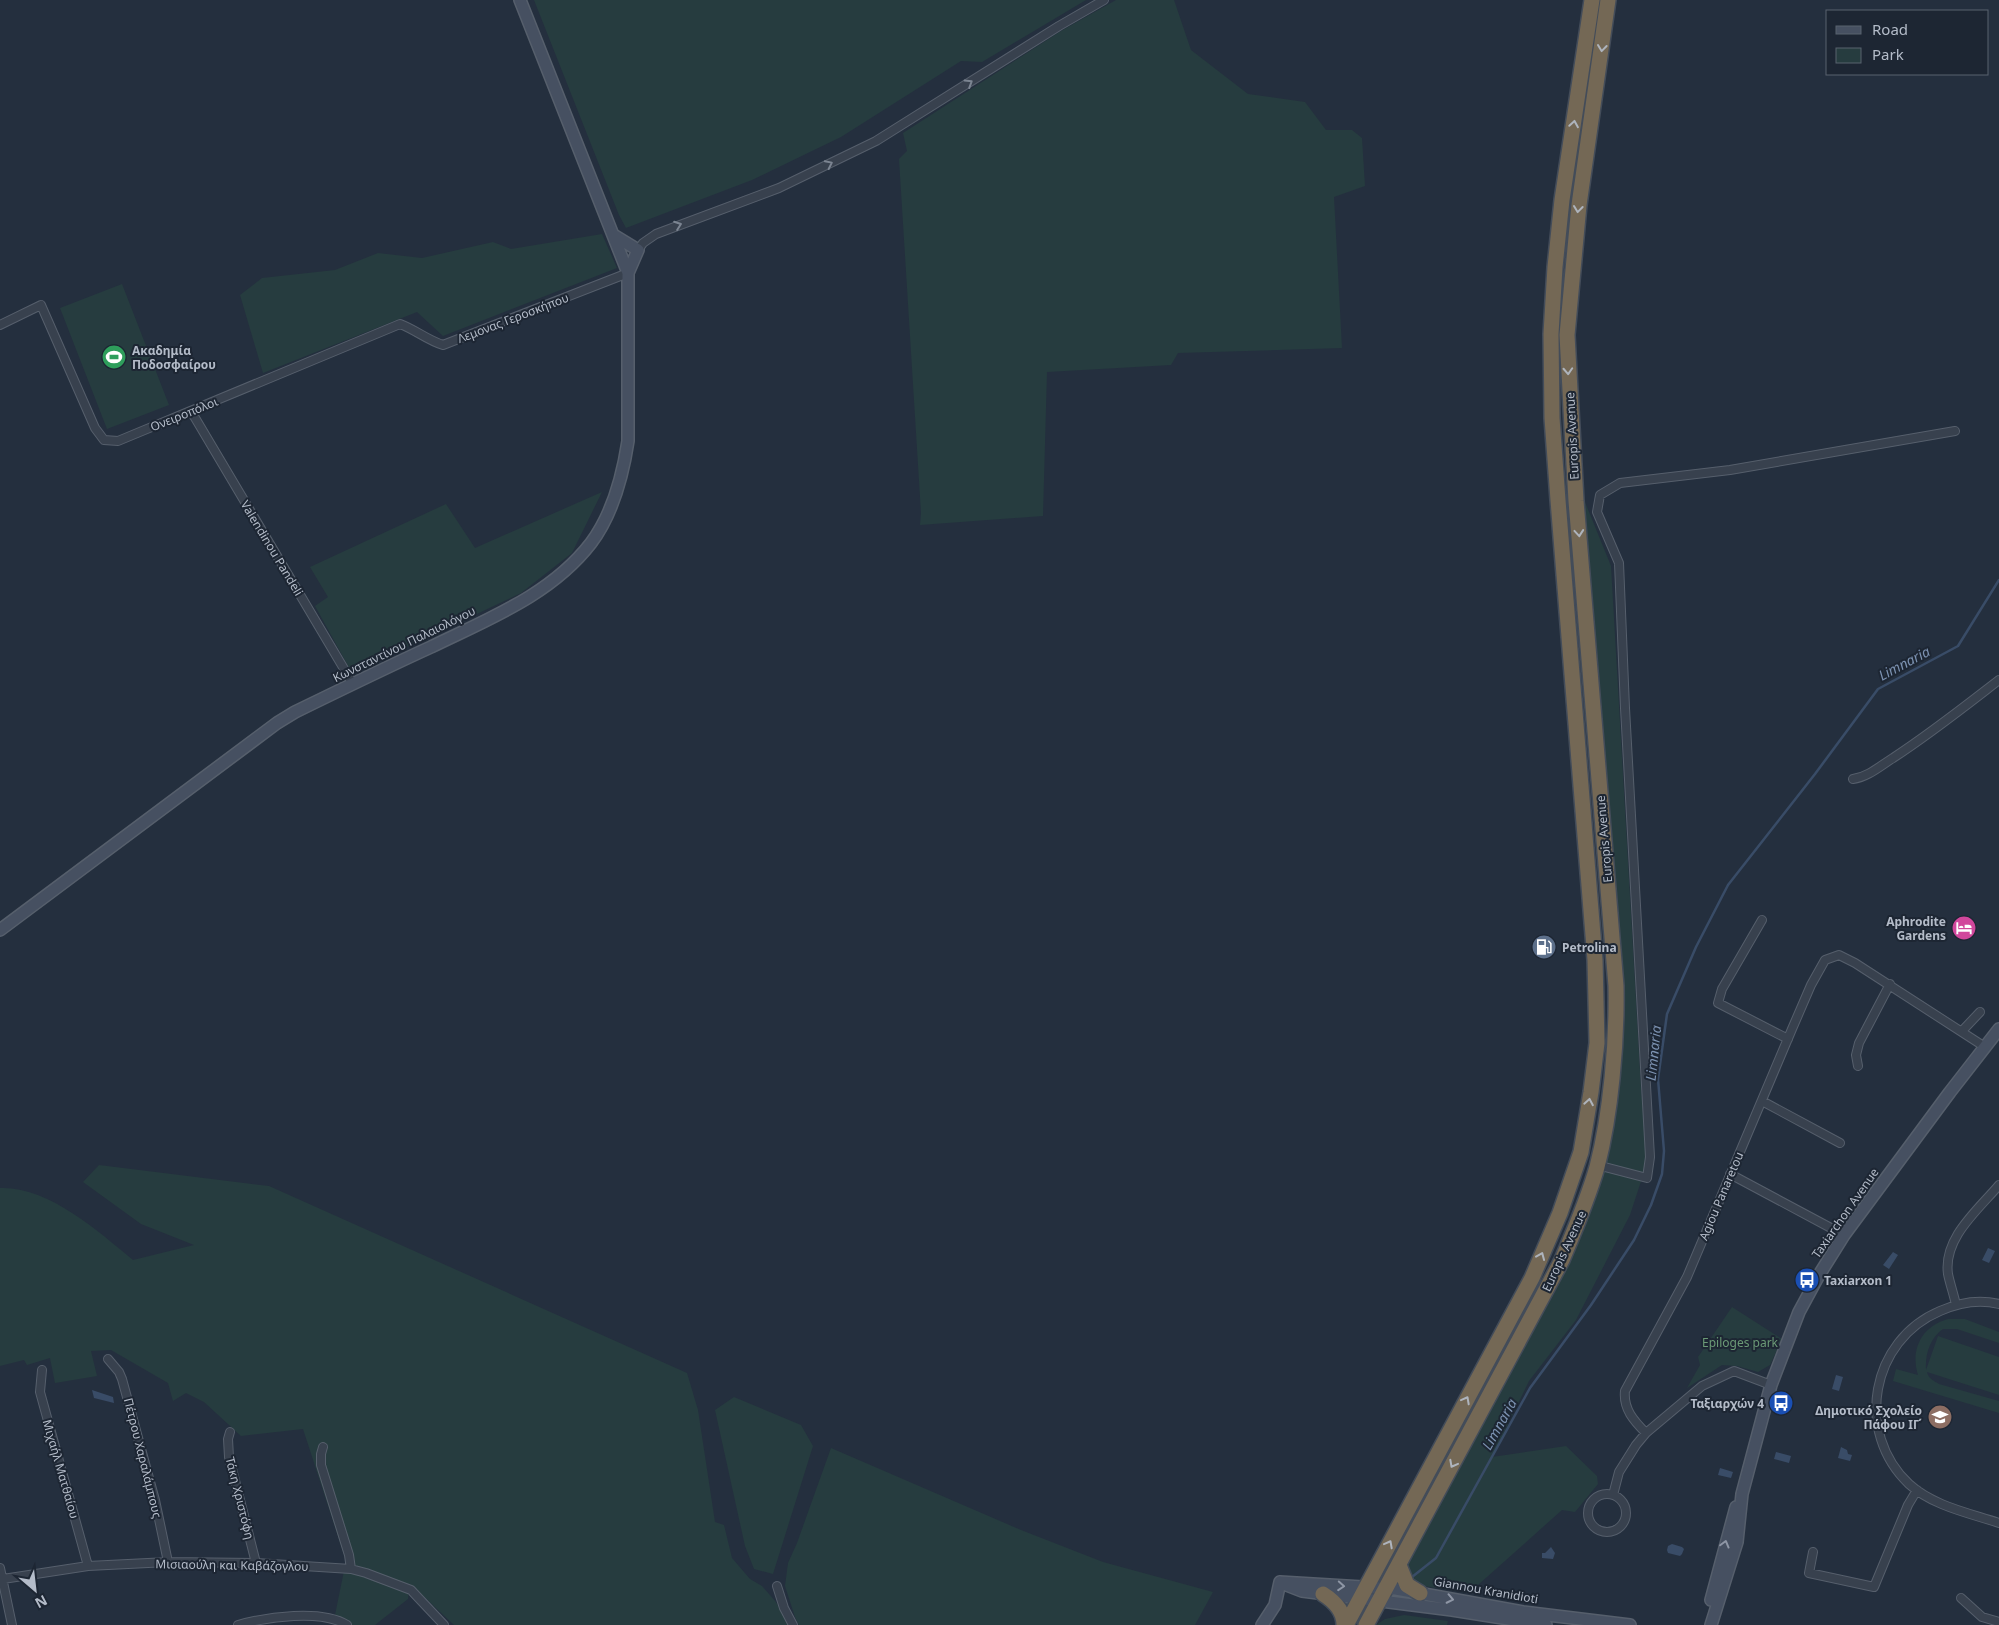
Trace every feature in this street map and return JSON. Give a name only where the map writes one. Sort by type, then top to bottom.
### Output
[{"type":"highway","name":"Europis Avenue","points":[[1345,1625],[1532,1278],[1560,1213],[1581,1152],[1591,1092],[1597,1043],[1596,968],[1552,418],[1551,334],[1554,267],[1562,200],[1592,0]]},
{"type":"highway","name":"Europis Avenue","points":[[1366,1625],[1562,1260],[1586,1204],[1597,1165],[1607,1109],[1617,1023],[1616,986],[1576,501],[1567,335],[1579,205],[1608,0]]},
{"type":"highway","points":[[1399,1565],[1407,1585],[1420,1592]]},
{"type":"highway","points":[[1323,1594],[1339,1608],[1345,1625]]},
{"type":"main road","points":[[520,0],[628,273]]},
{"type":"main road","points":[[614,236],[638,250],[628,273]]},
{"type":"main road","name":"Κωνσταντίνου Παλαιολόγου","points":[[0,930],[252,740],[295,712],[519,604],[555,580],[592,542],[618,485],[628,440],[628,273]]},
{"type":"main road","name":"Taxiarchon Avenue","points":[[1704,1625],[1732,1518],[1742,1494],[1771,1386],[1799,1312],[1844,1235],[1999,1029]]},
{"type":"main road","name":"Taxiarchon Avenue","points":[[1711,1625],[1737,1542],[1742,1494]]},
{"type":"main road","points":[[1280,1582],[1363,1593]]},
{"type":"main road","points":[[1280,1582],[1297,1591],[1323,1594],[1363,1593]]},
{"type":"main road","points":[[1262,1625],[1275,1605],[1280,1582]]},
{"type":"main road","name":"Giannou Kranidioti","points":[[1381,1595],[1420,1592],[1523,1612],[1630,1625]]},
{"type":"main road","name":"Giannou Kranidioti","points":[[1363,1593],[1546,1625]]},
{"type":"main road","points":[[1715,1610],[1719,1625]]},
{"type":"street","points":[[638,250],[656,234],[779,188],[876,141],[1059,26],[1104,0]]},
{"type":"street","name":"Λεμονας Γεροσκήπου","points":[[400,324],[430,341],[443,345],[628,273]]},
{"type":"street","name":"Ονειροπόλοι","points":[[0,325],[41,305],[96,428],[104,440],[118,441],[400,324]]},
{"type":"street","name":"Valendinou Pandeli","points":[[191,411],[353,684]]},
{"type":"street","points":[[1597,1165],[1646,1178],[1650,1157],[1625,708],[1619,563],[1597,512],[1600,495],[1620,483],[1730,470],[1956,431]]},
{"type":"street","points":[[1853,779],[1868,774],[1909,747],[1999,680]]},
{"type":"street","points":[[1762,920],[1722,989],[1718,1003],[1788,1039]]},
{"type":"street","name":"Agiou Panaretou","points":[[1646,1433],[1638,1425],[1627,1408],[1624,1399],[1625,1391],[1687,1277],[1811,984],[1825,960],[1838,956],[1855,963],[1890,984]]},
{"type":"street","points":[[1858,1066],[1856,1055],[1859,1043],[1890,984],[1985,1047]]},
{"type":"street","points":[[1962,1031],[1980,1012]]},
{"type":"street","points":[[1762,1101],[1840,1143]]},
{"type":"street","points":[[1730,1174],[1844,1235]]},
{"type":"street","points":[[1956,1304],[1948,1273],[1948,1258],[1952,1243],[1999,1185]]},
{"type":"street","points":[[1999,1304],[1983,1302],[1956,1304],[1918,1323],[1898,1342],[1884,1366],[1877,1391],[1877,1422],[1884,1446],[1899,1472],[1917,1490],[1951,1508],[1999,1522]]},
{"type":"street","name":"Πέτρου Χαραλάμπους","points":[[108,1359],[119,1372],[124,1387],[152,1491],[168,1562]]},
{"type":"street","name":"Μιχαήλ Ματθαίου","points":[[42,1370],[40,1392],[88,1566]]},
{"type":"street","points":[[1613,1495],[1619,1472],[1636,1445],[1646,1433],[1702,1386],[1734,1372],[1771,1386]]},
{"type":"street","name":"Τάκη Χριστόφη","points":[[230,1432],[228,1439],[229,1457],[256,1563]]},
{"type":"street","points":[[323,1447],[321,1465],[349,1555],[351,1569]]},
{"type":"street","points":[[1813,1552],[1809,1573],[1874,1587],[1905,1513],[1917,1490]]},
{"type":"street","points":[[1613,1495],[1623,1503],[1626,1509],[1625,1519],[1615,1530],[1608,1532],[1600,1531],[1589,1521],[1588,1506],[1598,1496],[1613,1495]]},
{"type":"street","name":"Μισιαούλη και Καβάζογλου","points":[[3,1579],[88,1566],[168,1562],[256,1563],[351,1569],[410,1590],[444,1625]]},
{"type":"street","points":[[0,1568],[12,1625]]},
{"type":"street","points":[[777,1586],[784,1608],[793,1625]]},
{"type":"street","points":[[1961,1598],[1982,1617],[1999,1622]]},
{"type":"street","points":[[238,1625],[282,1617],[312,1616],[331,1618],[347,1625]]},
{"type":"green space","points":[[534,0],[1086,0],[982,62],[961,61],[841,137],[752,180],[626,228],[619,215]]},
{"type":"green space","points":[[1116,0],[1174,0],[1191,50],[1248,94],[1305,102],[1326,130],[1352,130],[1362,138],[1365,186],[1334,197],[1342,348],[1178,353],[1171,365],[1047,372],[1043,516],[920,525],[921,513],[899,159],[907,151],[903,133],[1061,31]]},
{"type":"green space","points":[[602,234],[617,268],[443,336],[417,312],[263,373],[240,295],[262,278],[335,270],[378,253],[422,258],[493,242],[511,249]]},
{"type":"green space","name":"Ακαδημία Ποδοσφαίρου","points":[[122,284],[169,405],[107,429],[60,308]]},
{"type":"green space","points":[[602,492],[572,553],[521,593],[352,673],[315,606],[328,597],[310,567],[446,504],[475,548]]},
{"type":"green space","points":[[1585,502],[1611,566],[1641,1088],[1648,1160],[1630,1215],[1576,1320],[1529,1381],[1492,1457],[1566,1446],[1597,1476],[1598,1484],[1575,1512],[1562,1510],[1469,1593],[1411,1584],[1405,1568],[1435,1508],[1556,1290],[1595,1194],[1619,1019]]},
{"type":"green space","points":[[99,1165],[269,1186],[687,1373],[698,1410],[715,1522],[724,1525],[732,1558],[750,1579],[762,1586],[776,1602],[788,1625],[454,1625],[419,1592],[409,1590],[408,1599],[375,1625],[351,1625],[335,1615],[346,1561],[303,1429],[241,1436],[204,1402],[186,1393],[173,1401],[168,1383],[111,1350],[91,1351],[97,1376],[55,1383],[50,1358],[27,1365],[24,1360],[0,1366],[0,1188],[18,1189],[54,1202],[88,1224],[133,1260],[194,1245],[141,1224],[83,1182]]},
{"type":"green space","name":"Epiloges park","points":[[1732,1307],[1782,1339],[1770,1365],[1758,1372],[1737,1366],[1722,1365],[1687,1388],[1700,1365],[1698,1357]]},
{"type":"green space","points":[[1948,1319],[1965,1319],[1999,1332],[1999,1343],[1957,1329],[1943,1329],[1929,1347],[1926,1358],[1926,1370],[1938,1336],[1999,1357],[1999,1395],[1927,1372],[1929,1376],[1939,1384],[1999,1401],[1999,1413],[1893,1381],[1896,1369],[1918,1375],[1916,1356],[1920,1340],[1931,1327]]},
{"type":"green space","points":[[734,1397],[801,1425],[813,1446],[773,1574],[754,1569],[745,1546],[715,1410]]},
{"type":"green space","points":[[831,1448],[1021,1530],[1103,1562],[1213,1592],[1195,1625],[799,1625],[785,1586],[788,1563]]},
{"type":"green space","points":[[1404,1615],[1448,1621],[1447,1625],[1376,1625],[1385,1619]]},
{"type":"water","points":[[1988,1248],[1995,1251],[1989,1263],[1982,1260]]},
{"type":"water","points":[[1893,1252],[1898,1255],[1889,1269],[1883,1265]]},
{"type":"water","points":[[1836,1375],[1843,1377],[1839,1391],[1832,1389]]},
{"type":"water","points":[[92,1390],[113,1397],[114,1403],[94,1398]]},
{"type":"water","points":[[1841,1447],[1847,1450],[1848,1454],[1852,1455],[1850,1461],[1838,1458]]},
{"type":"water","points":[[1776,1452],[1791,1456],[1789,1463],[1774,1459]]},
{"type":"water","points":[[1720,1468],[1733,1472],[1731,1478],[1718,1475]]},
{"type":"water","points":[[1672,1544],[1684,1549],[1680,1556],[1668,1553],[1668,1546]]},
{"type":"water","points":[[1551,1547],[1555,1553],[1553,1559],[1542,1558],[1542,1553],[1545,1553]]},
{"type":"waterway","name":"Limnaria","points":[[1412,1577],[1436,1558],[1530,1388],[1591,1305],[1634,1240],[1651,1205],[1662,1174],[1664,1151],[1658,1079],[1667,1014],[1696,947],[1728,885],[1815,774],[1878,689],[1958,646],[1999,580]]},
{"type":"place","name":"Ακαδημία Ποδοσφαίρου","points":[[114,357]]},
{"type":"place","name":"Aphrodite Gardens","points":[[1964,928]]},
{"type":"place","name":"Petrolina","points":[[1544,947]]},
{"type":"place","name":"Taxiarxon 1","points":[[1807,1280]]},
{"type":"place","name":"Ταξιαρχών 4","points":[[1781,1403]]},
{"type":"place","name":"Δημοτικό Σχολείο Πάφου ΙΓ΄","points":[[1940,1417]]}]
